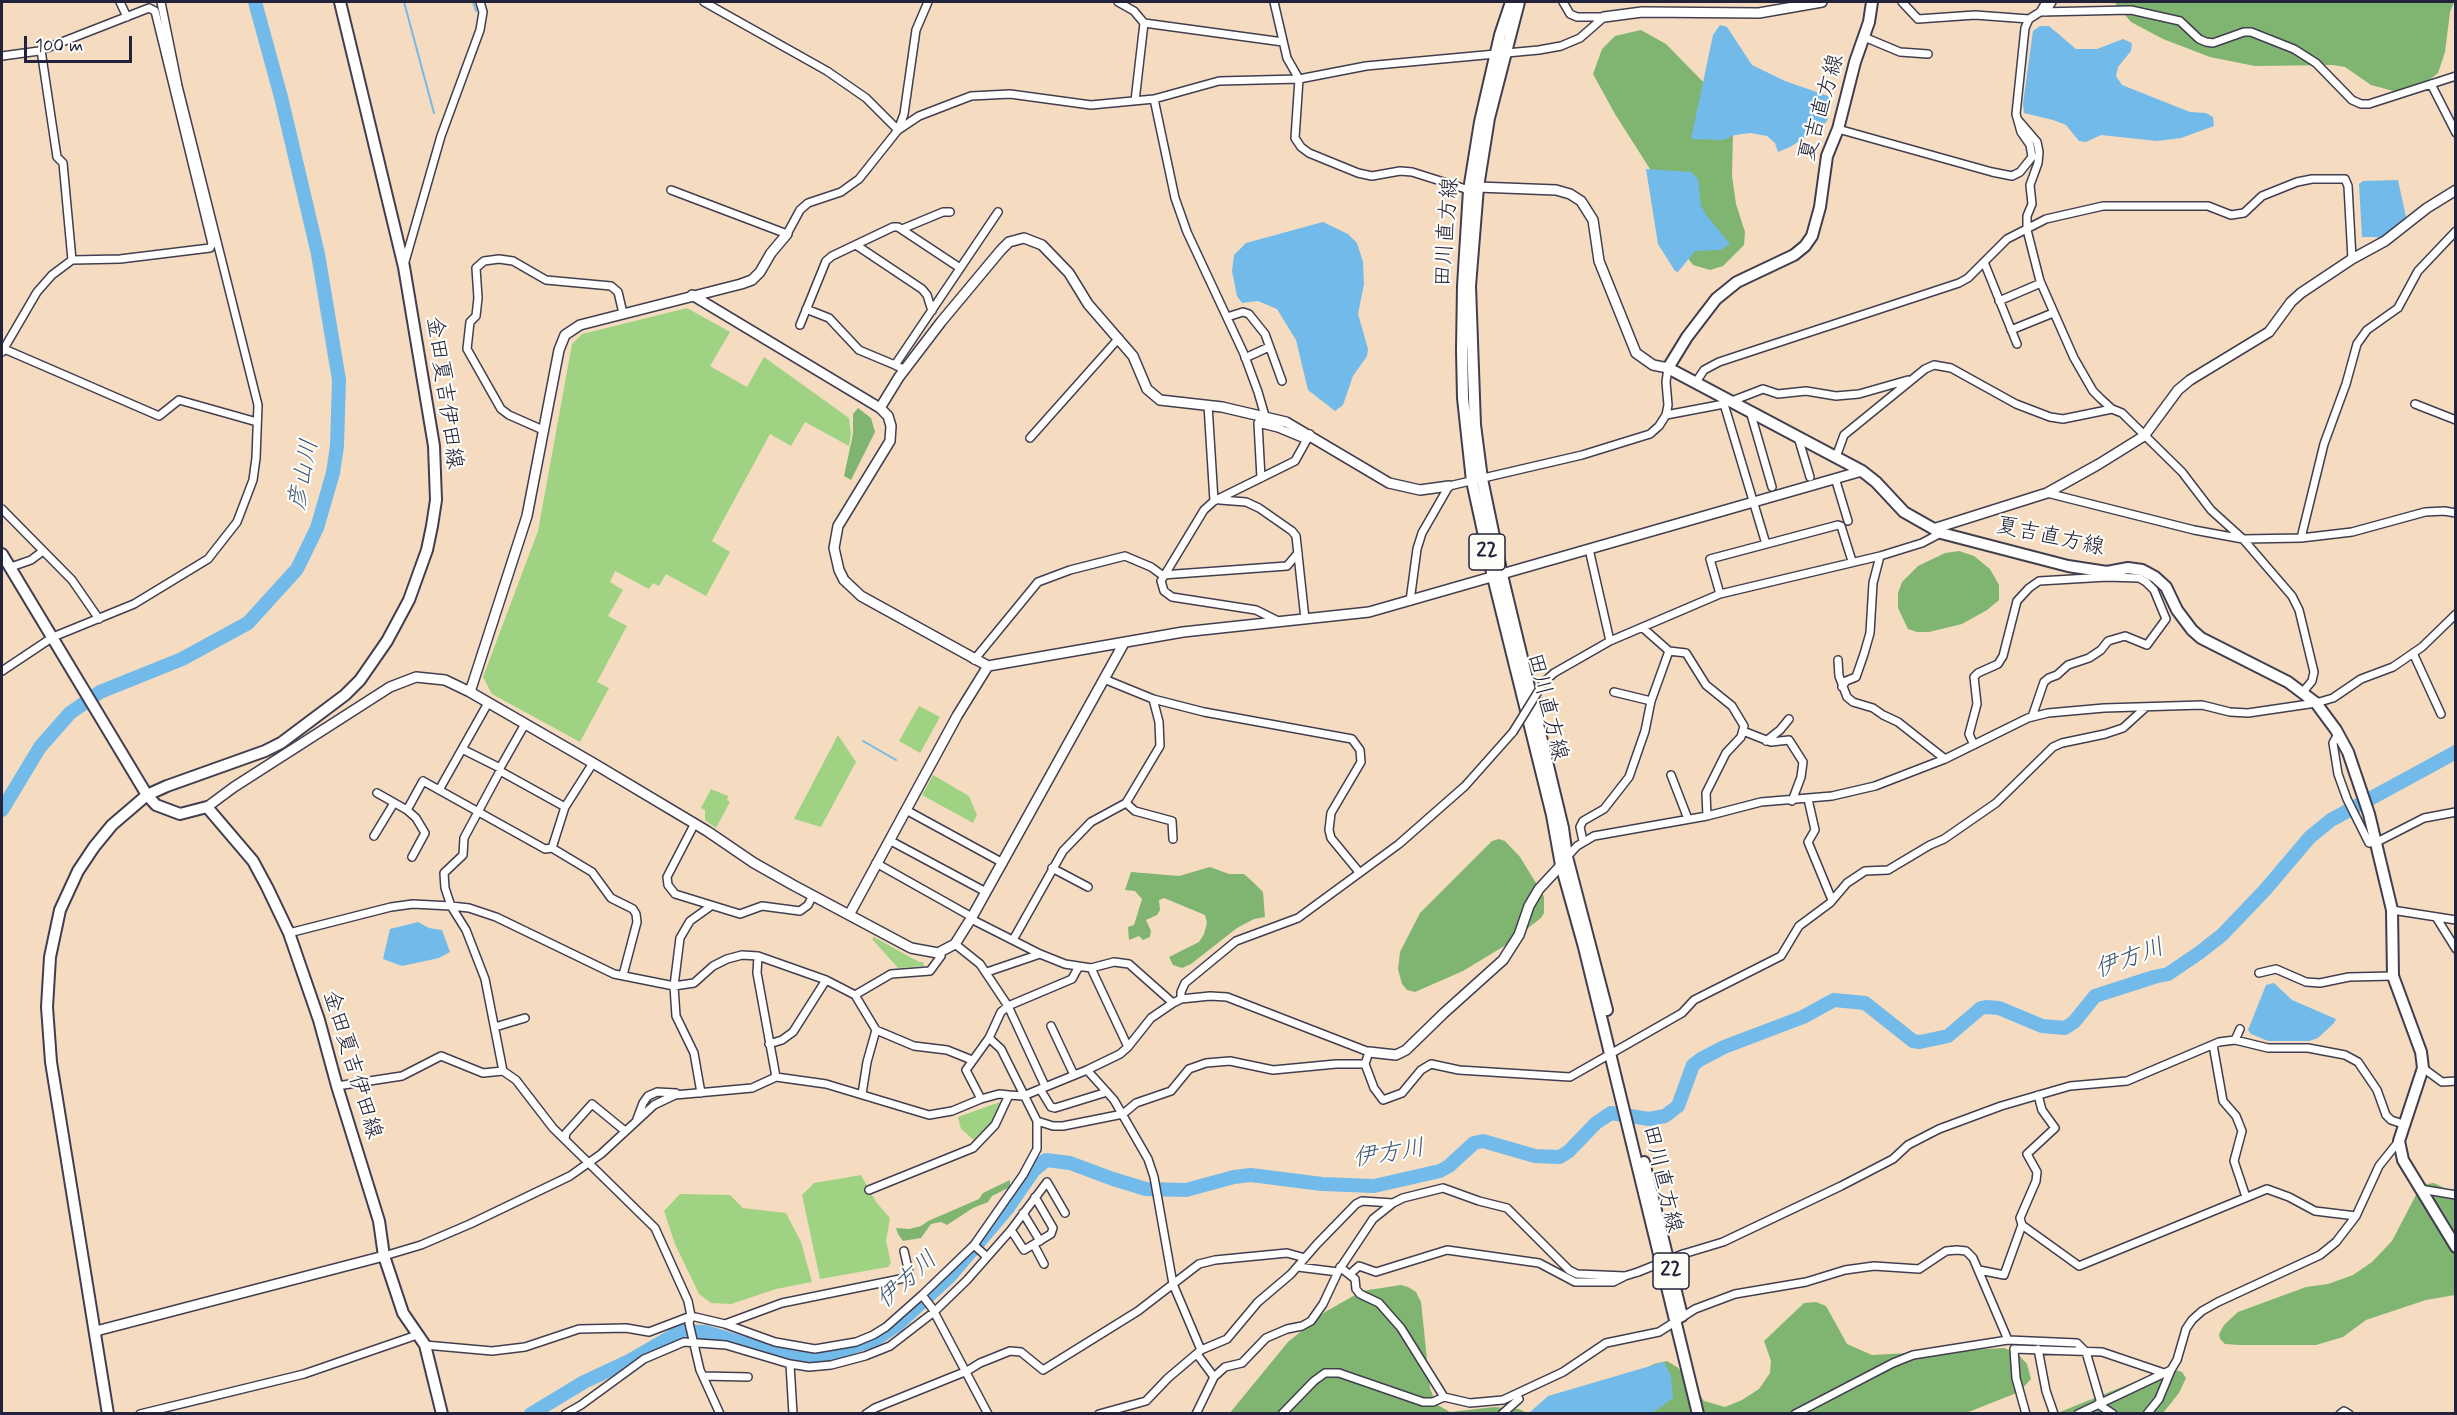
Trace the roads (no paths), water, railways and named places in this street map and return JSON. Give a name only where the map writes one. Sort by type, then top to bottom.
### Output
[{"type":"main road","name":"金田夏吉伊田線","points":[[108,1413],[51,1062],[47,1007],[50,957],[60,910],[78,871],[112,825],[145,791],[167,786],[250,758],[282,743],[345,695],[360,680],[387,641],[409,600],[427,550],[436,500],[434,446],[404,267],[340,2]]},
{"type":"main road","name":"田川直方線","points":[[1511,2],[1473,188],[1470,286],[1477,480],[1497,576],[1563,828],[1564,861],[1624,1094],[1678,1318],[1698,1413]]},
{"type":"main road","name":"田川直方線","points":[[1500,54],[1520,2]]},
{"type":"main road","name":"夏吉直方線","points":[[1872,2],[1838,129],[1827,156],[1820,207],[1812,236],[1794,255],[1737,282],[1716,299],[1687,337],[1668,368],[1696,382],[1727,402],[1750,411],[1862,471],[1876,482],[1904,512],[1937,531],[2068,566],[2107,574],[2128,568],[2142,570],[2155,577],[2166,587],[2181,616],[2197,634],[2288,682],[2316,703],[2348,752],[2362,790],[2377,842],[2392,910],[2393,976],[2418,1044],[2423,1068],[2418,1090],[2403,1124],[2399,1141]]},
{"type":"main road","points":[[2,554],[145,791],[156,805],[180,814],[207,807]]},
{"type":"main road","name":"金田夏吉伊田線","points":[[207,807],[253,861],[289,933],[319,1020],[337,1086],[380,1221],[384,1256],[403,1313],[425,1345],[442,1413]]},
{"type":"main road","points":[[2399,1141],[2403,1160],[2456,1247]]},
{"type":"main road","name":"田川直方線","points":[[1678,1318],[1705,1413]]},
{"type":"street","points":[[127,17],[120,3],[129,2]]},
{"type":"street","points":[[161,2],[212,244],[210,248],[120,259],[72,260],[52,275],[37,292],[2,349],[159,416],[178,400],[257,422]]},
{"type":"street","points":[[404,267],[441,136],[480,30],[483,12],[480,2]]},
{"type":"street","points":[[704,2],[827,72],[866,98],[898,130]]},
{"type":"street","points":[[898,130],[904,114],[916,30],[928,2]]},
{"type":"street","points":[[1118,2],[1134,11],[1144,23],[1283,42]]},
{"type":"street","points":[[880,408],[904,370],[1001,250],[1010,243],[1024,238],[1042,245],[1069,273],[1088,304],[1133,356],[1142,381],[1152,396],[1168,402],[1208,405],[1286,422],[1389,483],[1420,490],[1449,486],[1582,455],[1650,434],[1659,426],[1666,415],[1668,405],[1666,382],[1668,368],[1653,365],[1636,352],[1599,261],[1593,220],[1581,201],[1570,194],[1556,190],[1473,188],[1412,172],[1400,171],[1372,176],[1309,153],[1300,147],[1295,138],[1299,79],[1287,58],[1274,2]]},
{"type":"street","points":[[1563,2],[1570,14],[1577,17],[1604,17],[1642,12],[1759,13],[1822,2]]},
{"type":"street","points":[[1902,2],[1918,19],[1975,15],[2029,19],[2043,12],[2052,2]]},
{"type":"street","points":[[2043,12],[2046,2]]},
{"type":"street","points":[[2,57],[41,50],[149,8],[155,11],[258,405],[253,480],[237,522],[208,559],[192,571],[134,604],[54,640],[2,671]]},
{"type":"street","points":[[2043,12],[2131,10],[2180,21],[2199,39],[2213,43],[2244,32],[2251,32],[2294,49],[2316,63],[2352,100],[2361,104],[2369,104],[2456,76]]},
{"type":"street","points":[[470,692],[526,516],[562,339],[575,327],[623,312],[741,285],[752,280],[787,234],[801,210],[808,204],[841,192],[858,179],[898,130],[919,116],[971,96],[1010,94],[1091,105],[1154,99],[1219,81],[1299,79],[1366,66],[1561,46],[1580,38],[1604,17]]},
{"type":"street","points":[[1838,129],[2012,176],[2020,172],[2031,157],[2030,145],[2021,132],[2016,114],[2025,28],[2029,19]]},
{"type":"street","points":[[1135,101],[1144,23]]},
{"type":"street","points":[[1864,36],[1900,52],[1928,54]]},
{"type":"street","points":[[41,50],[57,157],[63,164],[72,260]]},
{"type":"street","points":[[2431,84],[2456,133]]},
{"type":"street","points":[[1154,99],[1175,198],[1245,358],[1265,416]]},
{"type":"street","points":[[2018,121],[2037,142],[2039,152],[2038,163],[2030,185],[2032,204],[2027,216],[2026,230],[2041,284],[2074,358],[2093,391],[2112,409],[2122,413],[2182,472],[2211,510],[2243,539],[2292,596],[2299,610],[2314,672],[2312,681],[2302,693]]},
{"type":"street","points":[[1696,382],[1704,370],[1719,362],[1959,283],[1968,278],[2007,239],[2046,219],[2103,206],[2208,206],[2231,215],[2244,213],[2262,196],[2297,182],[2312,179],[2345,179],[2348,186],[2352,259]]},
{"type":"street","points":[[671,190],[787,234]]},
{"type":"street","points":[[1177,1001],[1185,983],[1236,941],[1298,918],[1399,844],[1465,786],[1513,732],[1544,682],[1554,673],[1610,641],[1720,594],[1880,556],[1922,543],[1937,531],[2047,492],[2099,465],[2144,436],[2178,390],[2190,380],[2269,332],[2290,302],[2352,259],[2385,242],[2427,208],[2456,190]]},
{"type":"street","points":[[902,230],[944,212],[950,212]]},
{"type":"street","points":[[895,365],[998,212]]},
{"type":"street","points":[[800,325],[826,261],[893,227],[902,230],[960,268]]},
{"type":"street","points":[[2301,538],[2324,444],[2346,384],[2357,344],[2367,330],[2398,308],[2418,271],[2456,231]]},
{"type":"street","points":[[856,244],[922,289],[927,295],[932,311]]},
{"type":"street","points":[[543,430],[508,415],[501,408],[467,349],[470,322],[476,316],[478,298],[476,268],[484,261],[499,259],[524,266],[546,280],[611,286],[618,292],[623,312]]},
{"type":"street","points":[[1984,262],[2017,344]]},
{"type":"street","points":[[1999,301],[2041,284]]},
{"type":"street","points":[[692,295],[880,408],[888,416],[891,426],[890,441],[838,526],[834,549],[839,570],[844,580],[861,596],[988,666],[1182,632],[1276,620],[1369,612],[1862,471]]},
{"type":"street","points":[[806,309],[829,318],[859,350],[904,370]]},
{"type":"street","points":[[1227,317],[1243,312],[1249,314],[1264,334],[1282,381]]},
{"type":"street","points":[[2011,330],[2053,313]]},
{"type":"street","points":[[1030,438],[1119,338]]},
{"type":"street","points":[[1245,358],[1269,347]]},
{"type":"street","points":[[1836,457],[1844,435],[1925,369],[1934,365],[1951,368],[2016,404],[2050,417],[2063,419],[2112,409]]},
{"type":"street","points":[[1666,415],[1727,402],[1763,389],[1778,394],[1806,391],[1836,396],[1860,394],[1913,379]]},
{"type":"street","points":[[1727,402],[1766,544]]},
{"type":"street","points":[[2415,404],[2456,420]]},
{"type":"street","points":[[1208,405],[1214,501]]},
{"type":"street","points":[[1750,411],[1772,488]]},
{"type":"street","points":[[1261,478],[1258,423],[1308,437]]},
{"type":"street","points":[[1276,620],[1256,610],[1172,597],[1164,591],[1162,575],[1197,519],[1214,501],[1295,461],[1308,437]]},
{"type":"street","points":[[1798,437],[1810,477]]},
{"type":"street","points":[[1835,478],[1848,520]]},
{"type":"street","points":[[1410,601],[1417,549],[1422,533],[1449,486]]},
{"type":"street","points":[[2047,492],[2194,530],[2243,539],[2301,538],[2352,532],[2425,512],[2456,513]]},
{"type":"street","points":[[1214,501],[1237,500],[1259,508],[1296,536],[1305,619]]},
{"type":"street","points":[[2,509],[72,580],[99,620]]},
{"type":"street","points":[[1720,594],[1710,559],[1838,525],[1841,526],[1852,561]]},
{"type":"street","points":[[1589,549],[1610,641]]},
{"type":"street","points":[[10,567],[31,560],[43,551]]},
{"type":"street","points":[[974,660],[1038,582],[1119,556],[1131,557],[1162,575],[1287,566],[1298,553]]},
{"type":"street","points":[[1842,687],[1846,681],[1856,677],[1870,633],[1873,584],[1880,556]]},
{"type":"street","points":[[1974,745],[1969,734],[1977,704],[1974,677],[1998,664],[2003,656],[2017,602],[2029,588],[2039,581],[2107,574],[2139,578],[2146,582],[2154,590],[2166,619],[2147,645],[2125,636],[2108,641],[2101,650],[2089,658],[2068,665],[2057,675],[2044,682],[2032,717]]},
{"type":"street","points":[[96,1331],[290,1282],[421,1245],[551,1186],[590,1164],[658,1102],[682,1094],[752,1088],[776,1077],[826,1084],[929,1115],[952,1112],[999,1094],[1023,1096],[1088,1070],[1120,1054],[1151,1018],[1177,1001],[1209,996],[1227,997],[1369,1052],[1396,1055],[1406,1050],[1503,960],[1514,945],[1529,906],[1539,889],[1583,842],[1594,836],[1707,816],[1761,802],[1832,796],[1875,786],[1945,759],[2032,717],[2104,708],[2202,705],[2230,712],[2248,713],[2316,703],[2333,698],[2361,679],[2392,667],[2433,638],[2456,614]]},
{"type":"street","points":[[1644,628],[1669,651],[1686,653],[1706,685],[1732,706],[1744,726],[1741,737],[1726,753],[1710,785],[1707,793],[1707,816]]},
{"type":"street","points":[[207,807],[262,768],[403,681],[416,677],[445,680],[488,702],[593,763],[695,823],[754,863],[813,896],[911,948],[938,953],[955,944],[972,918],[1124,643]]},
{"type":"street","points":[[1583,842],[1580,826],[1583,821],[1604,809],[1629,777],[1645,731],[1651,701],[1669,651]]},
{"type":"street","points":[[2413,653],[2441,714]]},
{"type":"street","points":[[1838,660],[1842,687],[1853,702],[1874,708],[1882,715],[1898,722],[1945,759]]},
{"type":"street","points":[[849,915],[957,716],[988,666]]},
{"type":"street","points":[[1104,679],[1153,699],[1204,712],[1352,739],[1360,750],[1361,762],[1331,813],[1329,830],[1331,838],[1359,872]]},
{"type":"street","points":[[1614,692],[1651,701]]},
{"type":"street","points":[[1013,940],[1063,851],[1083,828],[1108,811],[1126,803],[1160,746],[1159,722],[1153,699]]},
{"type":"street","points":[[439,790],[488,702]]},
{"type":"street","points":[[1369,1052],[1365,1065],[1374,1088],[1383,1100],[1402,1093],[1421,1070],[1431,1064],[1459,1070],[1566,1078],[1682,1013],[1694,1000],[1781,956],[1799,926],[1832,900],[1847,883],[1865,871],[1888,870],[1944,839],[1996,802],[2053,747],[2062,743],[2105,735],[2123,728],[2145,708]]},
{"type":"street","points":[[1766,741],[1789,719]]},
{"type":"street","points":[[525,724],[464,838],[463,855],[444,873],[443,881],[451,906],[466,930],[484,979],[503,1071],[516,1080],[553,1128],[655,1228],[688,1301],[703,1376],[720,1413]]},
{"type":"street","points":[[1743,731],[1766,741],[1789,740],[1803,762],[1801,777],[1792,801]]},
{"type":"street","points":[[2338,734],[2333,743],[2338,774],[2347,799],[2369,843],[2377,842],[2424,818],[2456,812]]},
{"type":"street","points":[[462,748],[565,807]]},
{"type":"street","points":[[552,849],[565,807],[593,763]]},
{"type":"street","points":[[1671,775],[1688,819]]},
{"type":"street","points":[[407,810],[423,782],[592,872],[611,898],[633,909],[636,914],[623,975]]},
{"type":"street","points":[[377,793],[407,810],[416,818],[425,833],[412,857]]},
{"type":"street","points":[[1808,799],[1815,830],[1808,842],[1832,900]]},
{"type":"street","points":[[374,836],[394,803]]},
{"type":"street","points":[[1126,803],[1136,811],[1172,821],[1173,839]]},
{"type":"street","points":[[906,810],[1003,863]]},
{"type":"street","points":[[695,823],[668,877],[668,885],[678,895],[740,914],[762,906],[800,910],[808,905],[813,896]]},
{"type":"street","points":[[890,840],[986,892]]},
{"type":"street","points":[[876,864],[1040,954],[1078,968],[1091,968],[1114,962],[1129,964],[1177,1001]]},
{"type":"street","points":[[1052,868],[1088,887]]},
{"type":"street","points":[[289,933],[392,907],[413,904],[469,908],[496,917],[614,974],[674,986],[694,983],[713,966],[727,959],[742,955],[758,956],[826,980],[855,995],[876,1030],[907,1044],[947,1050],[972,1060]]},
{"type":"street","points":[[701,1093],[694,1053],[676,1016],[674,986],[680,938],[690,921],[711,906]]},
{"type":"street","points":[[2392,910],[2456,920]]},
{"type":"street","points":[[2436,917],[2456,949]]},
{"type":"street","points":[[955,944],[974,958],[987,972],[1008,1006],[1051,1107],[1055,1108],[1107,1092]]},
{"type":"street","points":[[855,995],[891,974],[930,971],[940,956],[938,953]]},
{"type":"street","points":[[987,972],[1040,954]]},
{"type":"street","points":[[758,956],[757,973],[776,1077]]},
{"type":"street","points":[[981,1099],[966,1070],[989,1038],[999,1015],[1008,1006],[1072,979],[1078,968]]},
{"type":"street","points":[[1091,968],[1128,1047]]},
{"type":"street","points":[[2259,973],[2276,969],[2306,982],[2320,983],[2349,977],[2393,976]]},
{"type":"street","points":[[769,1044],[782,1040],[793,1032],[826,980]]},
{"type":"street","points":[[495,1027],[525,1018]]},
{"type":"street","points":[[1051,1026],[1074,1076]]},
{"type":"street","points":[[2235,1040],[2240,1029]]},
{"type":"street","points":[[862,1094],[867,1062],[876,1030]]},
{"type":"street","points":[[425,1345],[467,1350],[503,1350],[543,1343],[560,1334],[579,1329],[626,1328],[649,1332],[690,1320],[725,1324],[775,1342],[815,1350],[856,1342],[873,1335],[923,1296],[975,1245],[1032,1162],[1037,1149],[1037,1121],[1001,1049],[989,1038]]},
{"type":"street","points":[[1350,1274],[1359,1266],[1376,1272],[1447,1250],[1539,1263],[1575,1282],[1612,1282],[1683,1254],[1723,1242],[1893,1159],[1908,1145],[1939,1129],[2001,1106],[2070,1086],[2127,1081],[2213,1045],[2235,1040],[2268,1047],[2308,1048],[2345,1055],[2358,1062],[2377,1090],[2386,1116],[2403,1124]]},
{"type":"street","points":[[2213,1045],[2223,1101],[2236,1116],[2242,1131],[2234,1161],[2246,1197]]},
{"type":"street","points":[[337,1086],[402,1076],[441,1056],[483,1073],[503,1071]]},
{"type":"street","points":[[1037,1121],[1053,1126],[1064,1126],[1123,1114],[1136,1103],[1171,1091],[1189,1069],[1206,1063],[1230,1061],[1274,1070],[1336,1064],[1365,1065]]},
{"type":"street","points":[[2423,1068],[2442,1082],[2456,1081]]},
{"type":"street","points":[[1088,1070],[1123,1114],[1148,1159],[1154,1176],[1173,1284],[1199,1352],[1214,1377]]},
{"type":"street","points":[[869,1190],[973,1148],[995,1125],[1009,1095]]},
{"type":"street","points":[[1979,1270],[2004,1275],[2022,1225],[2020,1218],[2037,1172],[2027,1154],[2055,1128],[2042,1110],[2038,1095]]},
{"type":"street","points":[[566,1139],[566,1133],[592,1104],[625,1131]]},
{"type":"street","points":[[2147,1413],[2159,1399],[2168,1372],[2178,1360],[2186,1329],[2192,1320],[2218,1302],[2320,1255],[2336,1242],[2356,1216],[2379,1166],[2399,1141]]},
{"type":"street","points":[[565,1413],[581,1405],[653,1353],[694,1339],[809,1367],[865,1356],[890,1346],[967,1280],[985,1255],[1011,1230],[1047,1182],[1065,1213]]},
{"type":"street","points":[[1196,1413],[1214,1377],[1225,1367],[1242,1363],[1266,1338],[1311,1321],[1323,1304],[1339,1270],[1373,1219],[1403,1198],[1443,1188],[1479,1201],[1508,1208],[1569,1270],[1577,1274],[1625,1276]]},
{"type":"street","points":[[2022,1225],[2079,1266],[2267,1189],[2289,1197],[2315,1211],[2356,1216]]},
{"type":"street","points":[[2420,1189],[2456,1195]]},
{"type":"street","points":[[1011,1230],[1024,1250],[1051,1234],[1053,1228],[1035,1197]]},
{"type":"street","points":[[1100,1413],[1146,1401],[1168,1378],[1199,1352],[1227,1339],[1258,1302],[1298,1267],[1356,1204],[1362,1201],[1393,1203]]},
{"type":"street","points":[[1023,1213],[1044,1264]]},
{"type":"street","points":[[975,1245],[985,1255]]},
{"type":"street","points":[[725,1324],[782,1303],[910,1277],[904,1251]]},
{"type":"street","points":[[1282,1413],[1314,1380],[1325,1373],[1339,1373],[1423,1402],[1433,1402],[1444,1397],[1470,1403],[1503,1400],[1563,1371],[1606,1343],[1659,1332],[1695,1309],[1735,1294],[1806,1282],[1845,1270],[1874,1266],[1919,1269],[1946,1251],[1966,1251],[1979,1270],[2008,1340]]},
{"type":"street","points":[[866,1413],[1010,1351],[1021,1352],[1043,1370],[1138,1311],[1199,1264],[1215,1260],[1287,1254],[1305,1258]]},
{"type":"street","points":[[1298,1267],[1339,1270],[1350,1274],[1355,1279],[1356,1289],[1360,1294],[1379,1303],[1401,1328],[1444,1397]]},
{"type":"street","points":[[923,1296],[968,1371],[988,1413]]},
{"type":"street","points":[[141,1413],[304,1374],[417,1335]]},
{"type":"street","points":[[1795,1413],[1913,1355],[2008,1340],[2077,1344],[2086,1352],[2100,1403],[2113,1413]]},
{"type":"street","points":[[2026,1413],[2016,1378],[2014,1349],[2102,1353],[2168,1372]]},
{"type":"street","points":[[2038,1349],[2046,1391],[2054,1413]]},
{"type":"street","points":[[790,1364],[793,1413]]},
{"type":"street","points":[[2079,1413],[2168,1372]]},
{"type":"street","points":[[703,1376],[748,1377]]},
{"type":"street","points":[[1502,1413],[1519,1399],[1516,1394]]},
{"type":"street","points":[[2340,1413],[2344,1411],[2349,1413]]},
{"type":"water","points":[[1720,25],[1727,27],[1752,65],[1785,81],[1828,96],[1830,101],[1828,119],[1823,126],[1778,152],[1775,143],[1767,136],[1750,133],[1735,135],[1723,140],[1691,139],[1713,35]]},
{"type":"water","points":[[2040,26],[2049,26],[2076,49],[2097,49],[2123,39],[2132,43],[2131,51],[2118,67],[2116,76],[2122,85],[2190,112],[2206,113],[2213,117],[2214,126],[2181,138],[2157,141],[2101,135],[2086,142],[2079,141],[2066,125],[2024,113],[2023,104],[2033,31]]},
{"type":"water","points":[[1646,169],[1691,172],[1698,179],[1701,206],[1730,244],[1720,250],[1695,251],[1678,272],[1675,271],[1658,244]]},
{"type":"water","points":[[2398,180],[2406,217],[2380,239],[2362,237],[2359,184],[2363,181]]},
{"type":"water","points":[[1323,222],[1348,234],[1357,243],[1363,262],[1364,284],[1358,314],[1368,349],[1367,356],[1353,376],[1343,405],[1335,411],[1308,390],[1296,340],[1277,309],[1258,301],[1242,303],[1237,296],[1232,271],[1234,255],[1246,243]]},
{"type":"water","points":[[418,922],[429,928],[442,930],[450,952],[439,958],[402,966],[383,959],[390,929]]},
{"type":"water","points":[[2274,983],[2292,1000],[2336,1019],[2334,1023],[2318,1038],[2309,1041],[2268,1041],[2251,1034],[2248,1030],[2266,985]]},
{"type":"water","points":[[1664,1362],[1671,1376],[1673,1398],[1652,1413],[1529,1413],[1548,1396]]},
{"type":"waterway","name":"彦山川","points":[[2,810],[40,747],[70,713],[100,692],[182,659],[248,623],[297,569],[317,528],[333,473],[337,446],[339,380],[318,254],[281,97],[255,2]]},
{"type":"waterway","points":[[404,2],[434,113]]},
{"type":"waterway","points":[[473,2],[476,11]]},
{"type":"waterway","points":[[863,741],[896,760]]},
{"type":"waterway","name":"伊方川","points":[[531,1414],[584,1382],[629,1361],[681,1331],[705,1332],[771,1351],[806,1357],[836,1353],[876,1339],[897,1325],[950,1276],[1007,1209],[1034,1170],[1046,1160],[1070,1163],[1146,1189],[1186,1190],[1234,1177],[1251,1175],[1322,1184],[1374,1186],[1440,1171],[1449,1166],[1474,1143],[1483,1141],[1535,1156],[1560,1157],[1569,1151],[1596,1123],[1611,1113],[1649,1119],[1665,1116],[1678,1106],[1693,1065],[1701,1059],[1724,1047],[1803,1017],[1834,1000],[1865,1003],[1913,1041],[1920,1042],[1948,1036],[1981,1008],[1986,1007],[1999,1008],[2042,1026],[2065,1028],[2074,1022],[2095,996],[2168,974],[2199,953],[2222,935],[2265,890],[2310,837],[2331,820],[2456,752]]}]
